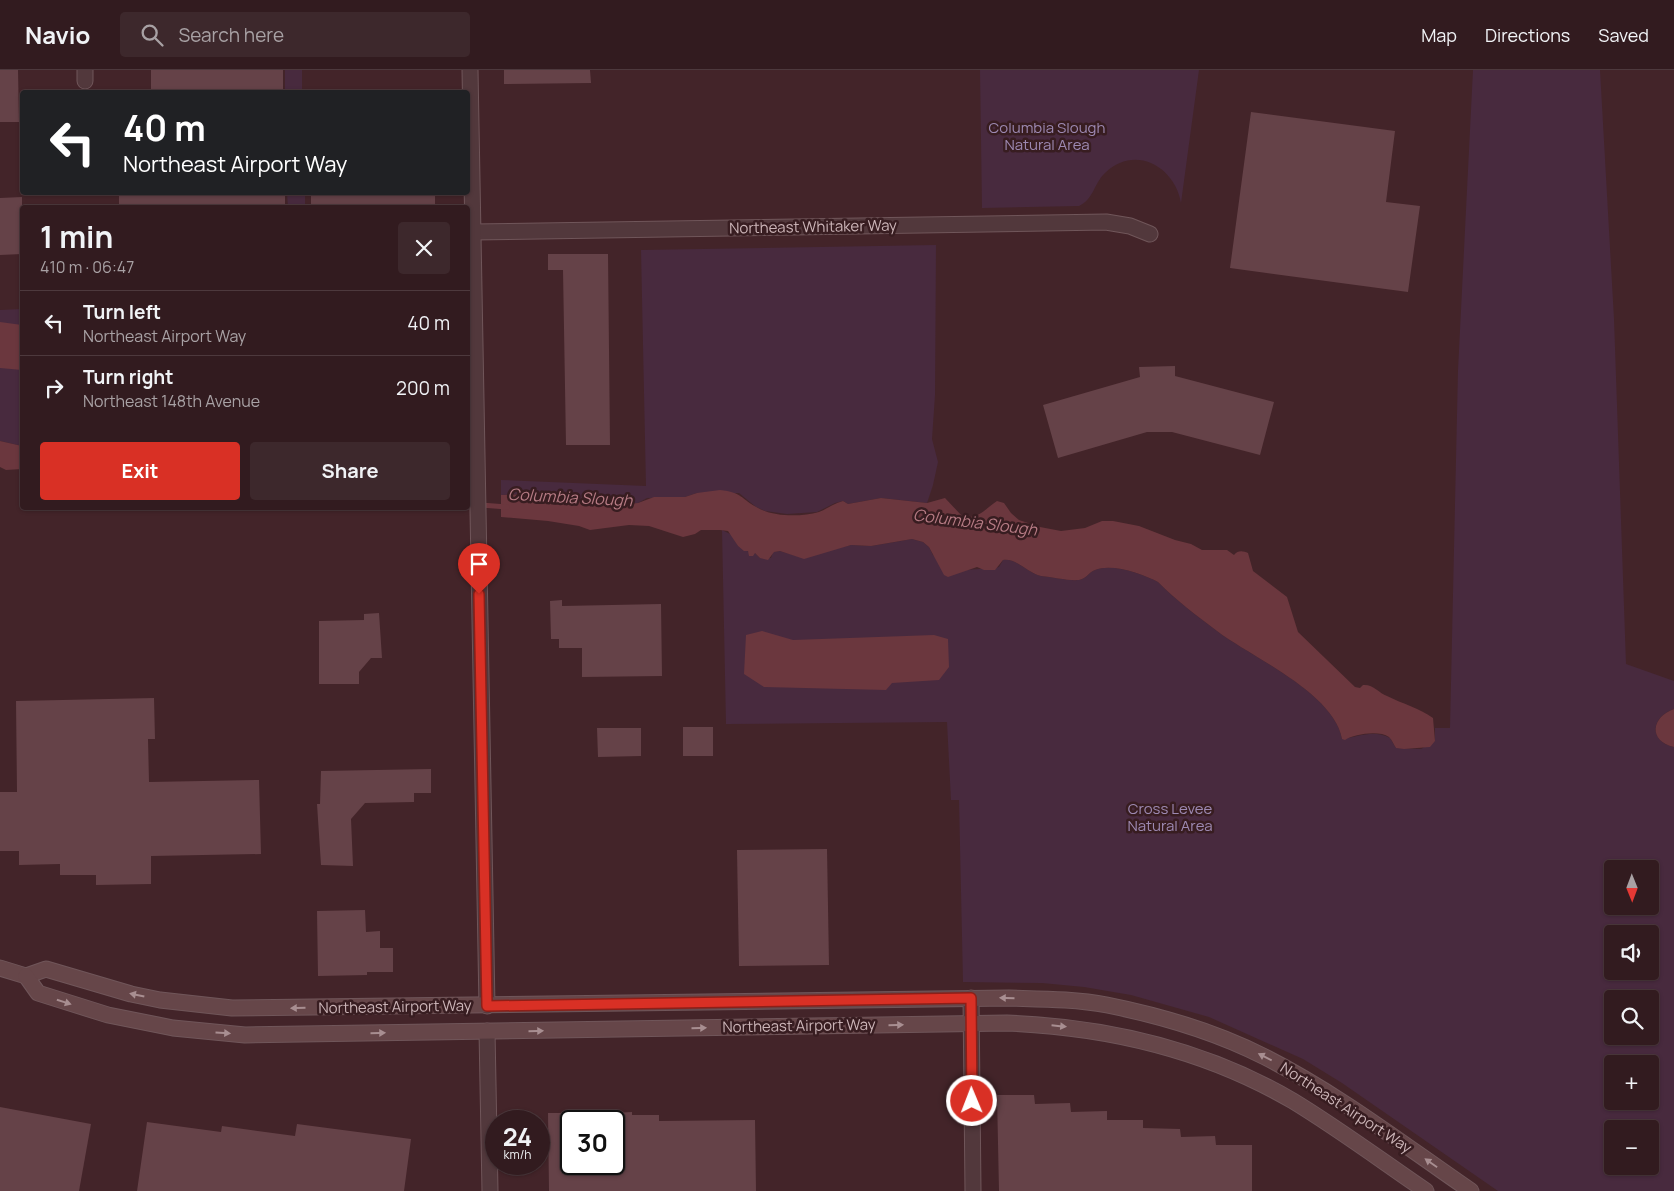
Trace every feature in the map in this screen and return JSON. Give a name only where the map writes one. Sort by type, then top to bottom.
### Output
[{"type":"main road","points":[[0,968],[26,976]]},
{"type":"main road","name":"Northeast Airport Way","points":[[1426,1191],[1293,1101],[1250,1079],[1175,1050],[1106,1032],[1039,1024],[971,1024],[262,1035],[204,1032],[143,1023],[78,1006],[38,993],[26,976],[46,969],[131,994],[160,1000],[232,1008],[971,998],[1046,999],[1106,1005],[1169,1020],[1218,1036],[1266,1057],[1313,1083],[1472,1191]]},
{"type":"main road","points":[[487,1006],[488,1032]]},
{"type":"street","points":[[470,70],[487,1006]]},
{"type":"street","name":"Northeast Whitaker Way","points":[[473,232],[1106,222],[1130,226],[1150,234]]},
{"type":"street","points":[[971,998],[974,1191]]},
{"type":"street","points":[[488,1032],[490,1191]]},
{"type":"green space","points":[[285,70],[302,70],[302,90],[285,90]]},
{"type":"green space","name":"Columbia Slough Natural Area","points":[[980,70],[1199,70],[1181,203],[1171,179],[1162,170],[1141,160],[1129,160],[1117,164],[1105,173],[1088,199],[1079,206],[982,208]]},
{"type":"green space","name":"Cross Levee Natural Area","points":[[1473,70],[1600,70],[1614,319],[1626,664],[1674,681],[1674,709],[1661,717],[1656,729],[1660,740],[1674,747],[1674,1191],[1498,1191],[1342,1083],[1303,1059],[1209,1017],[1131,995],[1084,987],[1042,983],[963,982],[959,800],[951,800],[947,722],[726,724],[722,530],[732,535],[738,546],[753,554],[755,553],[760,558],[771,558],[773,552],[780,551],[800,557],[851,545],[871,546],[912,539],[923,542],[929,547],[933,555],[961,571],[999,567],[1003,560],[1008,560],[1041,576],[1070,580],[1079,580],[1093,571],[1102,568],[1136,573],[1158,582],[1217,631],[1308,691],[1324,706],[1336,722],[1342,739],[1366,734],[1378,734],[1390,738],[1396,748],[1421,749],[1435,741],[1435,728],[1450,728],[1458,370]]},
{"type":"green space","points":[[287,195],[305,195],[305,205],[288,205]]},
{"type":"green space","points":[[936,245],[935,395],[932,439],[938,462],[927,503],[881,498],[848,504],[843,501],[817,512],[787,514],[765,511],[756,507],[739,493],[697,493],[685,497],[647,498],[638,503],[607,506],[541,494],[501,495],[501,480],[646,486],[641,250]]},
{"type":"green space","points":[[20,309],[20,446],[0,441],[0,310]]},
{"type":"water","points":[[0,322],[20,325],[20,370],[0,368]]},
{"type":"water","points":[[0,441],[20,446],[20,469],[6,470],[0,467]]},
{"type":"water","points":[[720,490],[737,494],[764,511],[788,515],[804,515],[819,512],[843,501],[848,504],[881,498],[927,503],[945,498],[962,516],[968,517],[981,513],[997,501],[1004,503],[1019,520],[1040,527],[1061,531],[1085,528],[1102,521],[1113,521],[1139,526],[1191,544],[1202,550],[1227,550],[1234,555],[1242,551],[1246,552],[1248,553],[1253,571],[1287,597],[1298,632],[1355,687],[1370,686],[1384,695],[1433,718],[1435,741],[1430,747],[1404,749],[1396,748],[1389,737],[1379,734],[1367,734],[1345,740],[1342,739],[1336,722],[1324,706],[1308,691],[1217,631],[1158,582],[1127,570],[1102,568],[1093,571],[1079,580],[1070,580],[1041,576],[1013,561],[1003,560],[995,570],[984,570],[977,567],[948,577],[944,575],[929,547],[923,542],[912,539],[871,546],[851,545],[804,559],[780,551],[774,552],[768,560],[760,558],[755,553],[753,556],[749,556],[748,551],[744,551],[738,546],[728,531],[701,530],[695,534],[683,537],[649,526],[629,525],[590,530],[579,526],[548,521],[501,517],[501,495],[541,494],[607,506],[638,503],[654,497],[685,497],[697,493]]},
{"type":"water","points":[[762,631],[793,640],[934,635],[948,639],[949,667],[939,680],[892,683],[886,690],[764,687],[744,674],[746,635]]},
{"type":"water","points":[[1674,709],[1674,747],[1660,740],[1656,729],[1661,717]]},
{"type":"building","points":[[0,70],[18,70],[19,122],[0,122]]},
{"type":"building","points":[[151,70],[283,70],[283,90],[151,90]]},
{"type":"building","points":[[504,70],[590,70],[591,83],[504,84]]},
{"type":"building","points":[[1251,112],[1395,131],[1386,202],[1420,206],[1408,292],[1230,268]]},
{"type":"building","points":[[285,195],[285,205],[119,205],[119,196]]},
{"type":"building","points":[[311,195],[435,195],[435,205],[311,205]]},
{"type":"building","points":[[22,197],[22,205],[20,205],[20,254],[0,255],[0,198]]},
{"type":"building","points":[[548,254],[608,254],[610,445],[566,445],[563,270],[548,270]]},
{"type":"building","points":[[1175,366],[1175,376],[1274,402],[1260,455],[1172,432],[1147,432],[1058,458],[1043,405],[1140,377],[1139,367]]},
{"type":"building","points":[[562,600],[562,606],[661,604],[662,676],[582,677],[582,648],[559,648],[559,639],[551,639],[550,601]]},
{"type":"building","points":[[379,613],[382,658],[371,658],[359,672],[359,684],[319,684],[319,621],[364,620],[364,614]]},
{"type":"building","points":[[154,698],[155,739],[148,739],[149,782],[259,780],[261,854],[151,856],[151,884],[96,885],[96,875],[60,875],[60,864],[19,865],[19,851],[0,851],[0,792],[17,792],[16,701]]},
{"type":"building","points":[[683,727],[713,727],[713,756],[683,756]]},
{"type":"building","points":[[597,728],[641,728],[641,756],[598,757]]},
{"type":"building","points":[[431,769],[431,793],[414,793],[414,802],[365,803],[351,819],[353,866],[321,865],[317,804],[320,804],[321,771]]},
{"type":"building","points":[[827,849],[829,965],[739,966],[737,850]]},
{"type":"building","points":[[365,910],[366,932],[380,931],[380,948],[393,948],[393,972],[367,972],[367,975],[318,976],[317,911]]},
{"type":"building","points":[[997,1095],[1034,1095],[1035,1104],[1070,1103],[1071,1112],[1107,1111],[1107,1120],[1143,1120],[1143,1128],[1180,1129],[1181,1137],[1215,1136],[1216,1145],[1252,1145],[1252,1191],[999,1191]]},
{"type":"building","points":[[0,1107],[91,1124],[79,1191],[0,1191]]},
{"type":"building","points":[[625,1112],[632,1112],[632,1115],[659,1115],[659,1121],[755,1120],[756,1191],[549,1191],[550,1113],[560,1113],[560,1175],[625,1175]]},
{"type":"building","points":[[147,1122],[221,1132],[222,1126],[295,1136],[297,1124],[411,1139],[404,1191],[137,1191]]},
{"type":"waterway","name":"Columbia Slough","points":[[470,504],[507,507]]},
{"type":"route","points":[[479,594],[487,1006],[971,998],[972,1101]]}]
